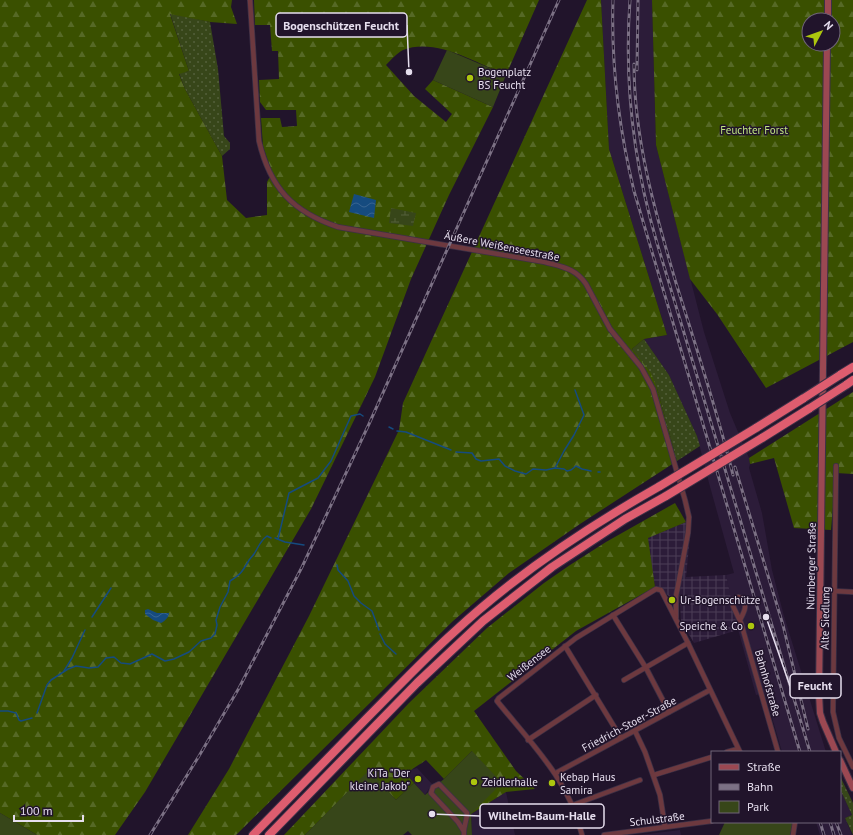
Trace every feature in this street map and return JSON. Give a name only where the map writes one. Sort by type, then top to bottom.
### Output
[{"type":"highway","points":[[253,835],[408,676],[466,621],[521,576],[571,540],[617,510],[756,428],[853,367]]},
{"type":"highway","points":[[269,835],[418,683],[484,621],[552,567],[625,519],[762,438],[850,383]]},
{"type":"main road","points":[[828,0],[828,12]]},
{"type":"main road","name":"Nürnberger Straße","points":[[827,52],[819,694],[820,713],[836,751]]},
{"type":"main road","points":[[841,762],[853,786]]},
{"type":"street","name":"Äußere Weißenseestraße","points":[[250,0],[259,141],[263,158],[274,182],[294,204],[308,215],[338,227],[545,262],[570,269],[581,277],[586,284],[610,329],[641,367],[653,389],[685,500],[689,517],[688,533],[676,596],[676,618]]},
{"type":"street","name":"Alte Siedlung","points":[[836,466],[833,712],[839,738],[853,767]]},
{"type":"street","points":[[566,646],[656,589],[661,590],[676,618],[739,750]]},
{"type":"street","points":[[834,592],[853,592]]},
{"type":"street","points":[[613,615],[646,668],[669,712]]},
{"type":"street","name":"Bahnhofstraße","points":[[740,620],[778,751]]},
{"type":"street","points":[[624,680],[688,643]]},
{"type":"street","name":"Weißensee","points":[[582,835],[573,805],[556,773],[497,701],[566,646],[621,738]]},
{"type":"street","name":"Friedrich-Stoer-Straße","points":[[556,773],[710,690]]},
{"type":"street","points":[[528,740],[596,695]]},
{"type":"street","points":[[635,731],[654,775],[660,795],[665,827]]},
{"type":"street","points":[[654,775],[711,757]]},
{"type":"street","points":[[573,805],[640,780]]},
{"type":"street","points":[[439,784],[467,814],[463,832],[458,822],[431,793],[433,787],[439,784]]},
{"type":"street","name":"Schulstraße","points":[[604,835],[711,821]]},
{"type":"street","points":[[793,835],[795,823]]},
{"type":"shaded area","points":[[601,0],[652,0],[656,145],[704,332],[730,413],[749,458],[749,468],[762,513],[772,570],[784,616],[826,751],[782,751],[765,693],[756,695],[733,611],[726,575],[734,573],[697,436],[669,375],[644,339],[667,335],[609,149]]},
{"type":"shaded area","points":[[686,522],[690,536],[686,577],[726,575],[738,630],[694,643],[681,621],[680,603],[655,587],[647,538]]},
{"type":"shaded area","name":"KiTa \"Der kleine Jakob\"","points":[[417,768],[432,784],[425,795],[407,775],[410,770]]},
{"type":"shaded area","points":[[841,791],[852,815],[845,818],[852,835],[820,835],[816,823],[841,823]]},
{"type":"shaded area","points":[[506,792],[515,835],[472,835],[471,814]]},
{"type":"shaded area","points":[[680,830],[681,835],[640,835]]},
{"type":"green space","points":[[0,0],[232,0],[231,7],[237,24],[210,22],[170,14],[189,71],[179,74],[185,89],[222,156],[227,200],[246,218],[267,215],[267,182],[272,173],[263,146],[261,118],[280,118],[282,127],[297,126],[296,110],[266,110],[260,102],[259,80],[279,79],[278,51],[272,51],[270,25],[255,25],[254,0],[539,0],[506,75],[456,53],[429,47],[415,47],[403,50],[386,65],[414,96],[446,122],[452,114],[425,89],[433,80],[493,107],[449,195],[411,279],[375,377],[311,509],[145,792],[115,835],[37,835],[0,813]]},
{"type":"green space","points":[[587,0],[601,0],[609,149],[667,335],[644,339],[632,349],[651,373],[657,388],[677,461],[580,524],[509,573],[453,621],[236,835],[188,835],[229,769],[309,616],[399,430],[403,403]]},
{"type":"green space","name":"Feuchter Forst","points":[[652,0],[853,0],[853,342],[766,388],[717,314],[690,279],[656,145]]},
{"type":"green space","points":[[170,13],[210,22],[218,69],[224,136],[230,143],[230,149],[222,156],[185,89],[179,73],[189,71]]},
{"type":"green space","name":"Bogenplatz BS Feucht","points":[[447,50],[506,75],[493,107],[433,80]]},
{"type":"green space","points":[[391,208],[416,213],[413,226],[389,223]]},
{"type":"green space","points":[[644,339],[669,375],[697,436],[700,446],[677,461],[657,388],[632,349]]},
{"type":"green space","points":[[853,392],[853,474],[836,473],[831,530],[794,528],[774,458],[750,464],[749,458]]},
{"type":"green space","points":[[675,503],[686,522],[648,538],[655,587],[576,631],[474,711],[516,771],[535,789],[506,792],[471,814],[472,751],[444,779],[426,760],[413,768],[407,775],[414,783],[396,800],[369,771],[305,835],[284,835],[409,703],[487,628],[544,583],[570,565],[606,542]]},
{"type":"green space","points":[[472,751],[502,783],[471,814],[472,835],[412,835],[408,831],[403,835],[305,835],[369,770],[396,800],[414,783],[425,795],[444,779]]},
{"type":"green space","points":[[841,778],[853,803],[853,835],[845,818],[852,815],[841,791]]},
{"type":"green space","points":[[0,813],[37,835],[0,835]]},
{"type":"green space","points":[[725,823],[793,823],[790,835],[719,835]]},
{"type":"water","points":[[354,194],[376,200],[374,218],[349,212]]},
{"type":"water","points":[[148,609],[157,613],[169,614],[161,623],[153,620],[145,614],[145,610]]},
{"type":"waterway","points":[[555,468],[584,415],[575,390]]},
{"type":"waterway","points":[[278,539],[289,493],[318,478],[331,461],[351,416],[360,414],[363,416]]},
{"type":"waterway","points":[[389,427],[393,429]]},
{"type":"waterway","points":[[397,431],[406,432],[451,450]]},
{"type":"waterway","points":[[456,452],[472,453],[476,459],[481,461],[499,459],[505,466],[526,474],[533,469],[546,470],[555,468],[564,469],[567,471],[576,466],[591,471]]},
{"type":"waterway","points":[[37,713],[47,685],[51,680],[68,669],[76,666],[89,668],[98,667],[106,658],[114,657],[121,663],[130,664],[152,654],[165,661],[174,659],[189,652],[201,641],[211,638],[215,634],[217,625],[216,620],[220,607],[228,592],[230,581],[239,575],[263,540],[267,536],[271,538]]},
{"type":"waterway","points":[[275,538],[285,542],[304,545]]},
{"type":"waterway","points":[[337,565],[338,570],[348,581],[354,596],[372,611],[379,630]]},
{"type":"waterway","points":[[92,617],[111,588]]},
{"type":"waterway","points":[[64,671],[85,630]]},
{"type":"waterway","points":[[380,634],[385,644],[396,654]]},
{"type":"waterway","points":[[0,711],[16,713],[21,721],[32,718]]},
{"type":"railway","points":[[150,835],[239,688],[302,567],[369,424],[559,0]]},
{"type":"railway","points":[[613,0],[613,49],[617,97],[624,144],[634,191],[800,751]]},
{"type":"railway","points":[[630,0],[628,31],[630,92],[637,153],[649,214],[810,751]]},
{"type":"railway","points":[[637,70],[638,0]]},
{"type":"railway","points":[[634,64],[638,120],[653,202],[733,475]]},
{"type":"railway","points":[[735,467],[783,625],[808,729]]},
{"type":"railway","points":[[820,823],[824,835]]},
{"type":"railway","points":[[830,823],[834,835]]},
{"type":"railway","points":[[836,823],[841,835]]},
{"type":"place","name":"Bogenschützen Feucht","points":[[409,72]]},
{"type":"place","name":"Bogenplatz BS Feucht","points":[[470,78]]},
{"type":"place","name":"Ur-Bogenschütze","points":[[672,600]]},
{"type":"place","name":"Feucht","points":[[766,617]]},
{"type":"place","name":"Speiche & Co","points":[[751,626]]},
{"type":"place","name":"KiTa \"Der kleine Jakob\"","points":[[418,779]]},
{"type":"place","name":"Zeidlerhalle","points":[[474,782]]},
{"type":"place","name":"Kebap Haus Samira","points":[[552,783]]},
{"type":"place","name":"Wilhelm-Baum-Halle","points":[[432,814]]}]
